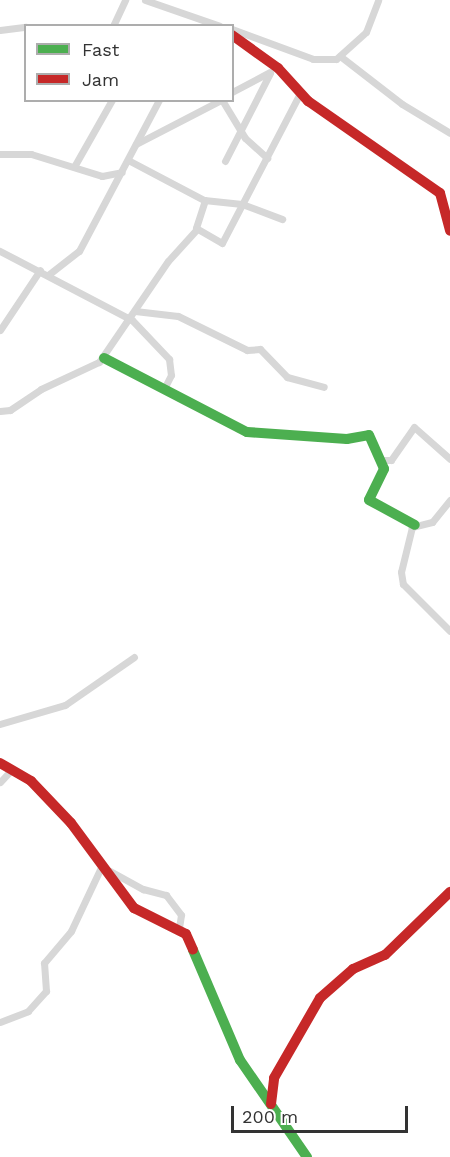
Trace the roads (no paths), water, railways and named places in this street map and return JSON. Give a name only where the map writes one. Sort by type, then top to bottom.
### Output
[{"type":"street","points":[[114,24],[125,0]]},
{"type":"street","points":[[145,0],[162,4],[199,23]]},
{"type":"street","points":[[234,30],[313,59],[340,56],[369,27],[378,0]]},
{"type":"street","points":[[0,30],[24,27]]},
{"type":"street","points":[[234,37],[300,93],[382,156],[440,193],[450,231]]},
{"type":"street","points":[[340,56],[402,104],[450,133]]},
{"type":"street","points":[[234,91],[273,69]]},
{"type":"street","points":[[225,161],[273,69]]},
{"type":"street","points":[[197,229],[222,243],[300,93]]},
{"type":"street","points":[[75,165],[111,102]]},
{"type":"street","points":[[48,275],[79,251],[158,102]]},
{"type":"street","points":[[136,144],[217,102]]},
{"type":"street","points":[[222,102],[241,132],[267,158]]},
{"type":"street","points":[[0,154],[32,154],[75,165],[102,176],[122,172]]},
{"type":"street","points":[[128,160],[205,200],[242,204],[282,219]]},
{"type":"street","points":[[1,412],[104,358],[132,315],[197,229],[205,200]]},
{"type":"street","points":[[0,250],[132,315],[170,359],[171,375],[164,388]]},
{"type":"street","points":[[0,330],[40,270]]},
{"type":"street","points":[[132,315],[178,316],[247,350],[260,349],[287,377],[324,387]]},
{"type":"street","points":[[104,358],[247,432],[347,438],[366,434],[384,470],[369,500],[415,525],[432,522],[450,500]]},
{"type":"street","points":[[381,460],[391,460],[414,427],[450,459]]},
{"type":"street","points":[[415,525],[402,581],[450,631]]},
{"type":"street","points":[[0,724],[65,705],[134,657]]},
{"type":"street","points":[[0,763],[31,781],[107,867],[134,908],[179,928],[201,961],[240,1060],[307,1157]]},
{"type":"street","points":[[0,782],[12,770]]},
{"type":"street","points":[[107,867],[143,889],[166,895],[181,915],[179,928]]},
{"type":"street","points":[[0,1022],[28,1011],[46,991],[44,963],[70,931],[107,867]]},
{"type":"street","points":[[271,1104],[274,1078],[294,1036],[320,998],[353,969],[385,955],[450,892]]}]
